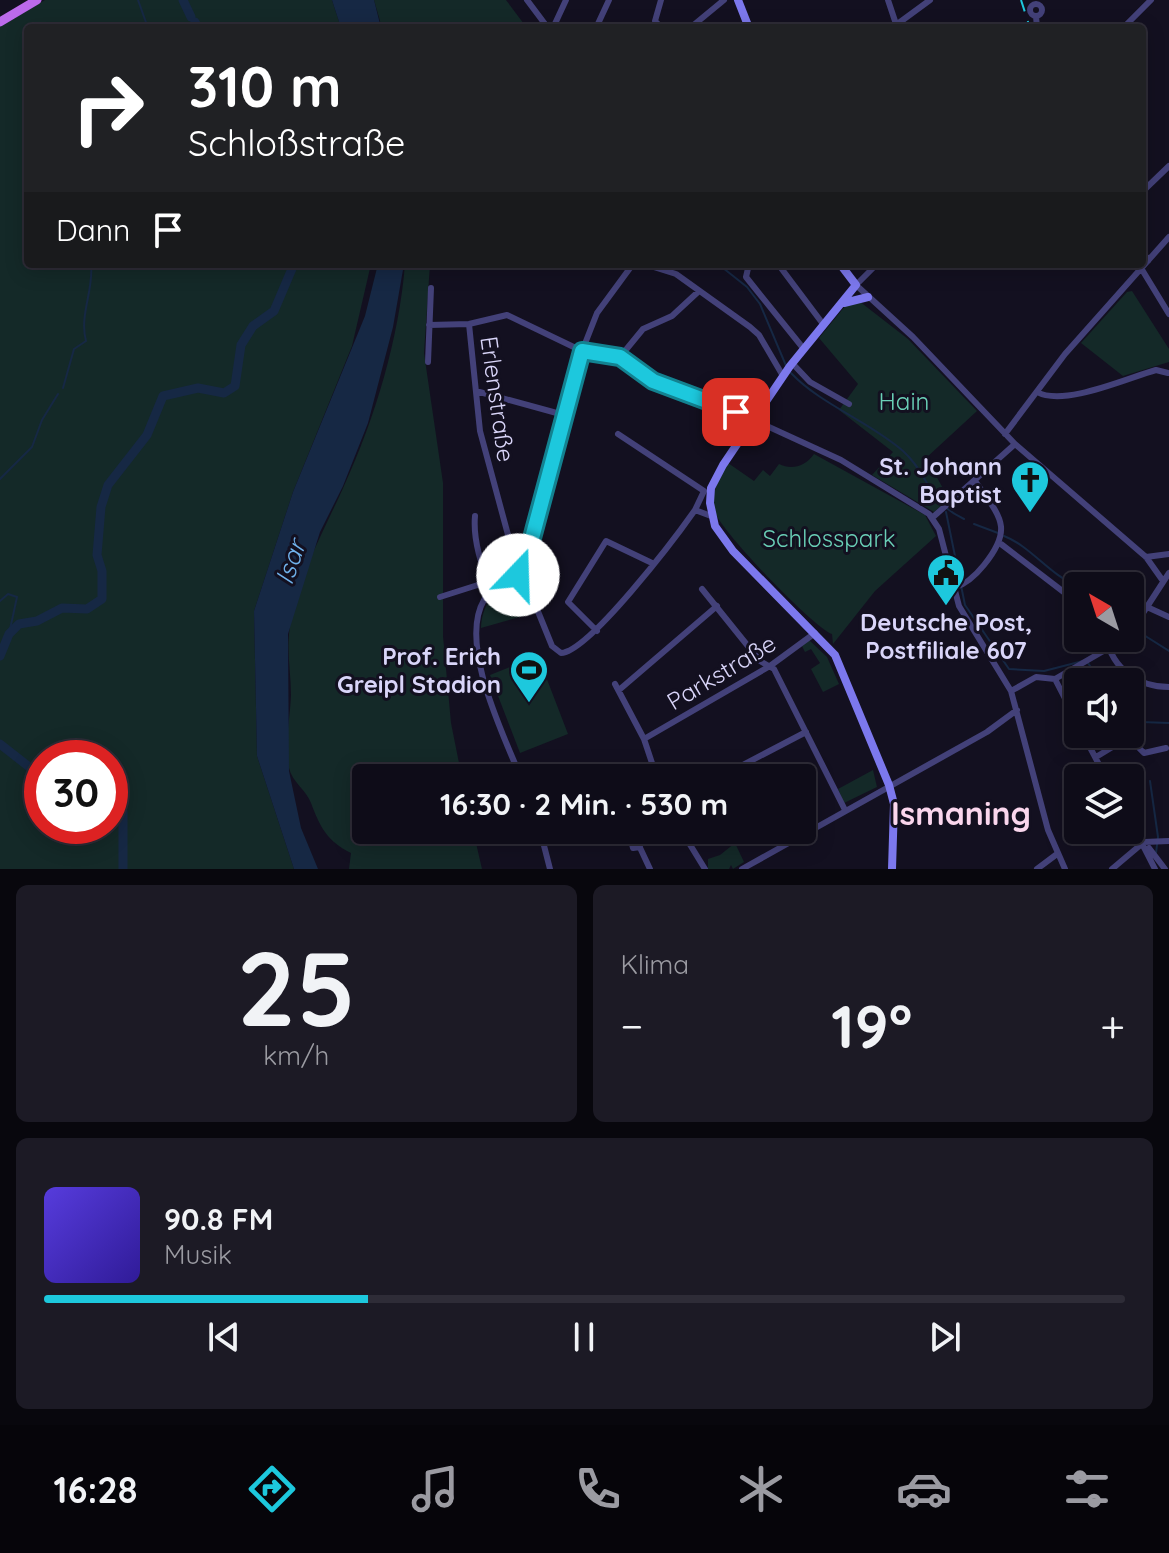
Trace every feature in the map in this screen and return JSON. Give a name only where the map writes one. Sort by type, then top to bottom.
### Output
[{"type":"main road","points":[[0,22],[37,0]]},
{"type":"main road","points":[[738,0],[747,24]]},
{"type":"main road","points":[[843,268],[856,285],[787,369],[708,490],[711,516],[742,561],[815,633],[840,665],[894,804],[892,869]]},
{"type":"main road","points":[[839,305],[854,298],[868,297]]},
{"type":"street","points":[[527,0],[548,24]]},
{"type":"street","points":[[553,24],[566,0]]},
{"type":"street","points":[[599,24],[609,0]]},
{"type":"street","points":[[658,24],[655,21],[661,0]]},
{"type":"street","points":[[695,24],[724,0]]},
{"type":"street","points":[[888,0],[896,24]]},
{"type":"street","points":[[900,24],[930,0]]},
{"type":"street","points":[[1127,24],[1151,0]]},
{"type":"street","points":[[1032,2],[1043,8],[1036,16],[1037,24]]},
{"type":"street","points":[[1146,188],[1169,166]]},
{"type":"street","points":[[1146,257],[1148,261],[1169,237]]},
{"type":"street","points":[[515,764],[489,697],[480,662],[477,622],[484,600],[493,588],[521,573],[582,351],[597,313],[630,268]]},
{"type":"street","points":[[661,268],[669,270],[759,335],[787,369],[849,404]]},
{"type":"street","points":[[748,268],[746,277],[803,348]]},
{"type":"street","points":[[781,268],[823,324]]},
{"type":"street","points":[[873,268],[856,285],[913,337],[1015,444],[1146,557],[1163,581]]},
{"type":"street","points":[[1005,434],[1065,354],[1141,268],[1169,314]]},
{"type":"street","points":[[428,362],[431,288]]},
{"type":"street","points":[[620,357],[643,329],[672,316],[699,291]]},
{"type":"street","points":[[429,325],[469,324],[507,315],[582,351],[620,357],[653,381],[706,398],[841,460],[934,516],[969,625],[1011,691],[1045,821],[1065,869]]},
{"type":"street","name":"Erlenstraße","points":[[469,324],[480,431],[521,573],[538,618],[556,651],[574,651],[597,631]]},
{"type":"street","points":[[1037,392],[1053,398],[1064,397],[1156,370],[1169,373]]},
{"type":"street","points":[[476,391],[564,415]]},
{"type":"street","points":[[618,434],[708,490],[695,510],[597,631],[568,602],[606,541],[652,563]]},
{"type":"street","points":[[934,516],[1015,444]]},
{"type":"street","points":[[958,587],[1002,538],[1002,523],[975,481]]},
{"type":"street","points":[[695,510],[711,516]]},
{"type":"street","points":[[475,516],[474,528],[484,569],[493,588]]},
{"type":"street","points":[[1002,538],[1064,591]]},
{"type":"street","points":[[1146,557],[1169,554]]},
{"type":"street","points":[[1144,612],[1169,573]]},
{"type":"street","points":[[440,597],[484,583],[493,588]]},
{"type":"street","points":[[702,589],[760,661],[770,666],[845,810]]},
{"type":"street","points":[[652,764],[644,739],[617,687],[717,606]]},
{"type":"street","points":[[1147,607],[1169,617]]},
{"type":"street","name":"Parkstraße","points":[[644,739],[770,666],[815,633]]},
{"type":"street","points":[[1011,691],[1036,677],[1055,679],[1104,652]]},
{"type":"street","points":[[1111,652],[1130,676],[1146,686],[1169,687]]},
{"type":"street","points":[[1055,679],[1064,697]]},
{"type":"street","points":[[742,869],[987,732],[1017,710]]},
{"type":"street","points":[[745,764],[806,732]]},
{"type":"street","points":[[1096,757],[1124,740],[1133,742],[1144,753],[1166,748]]},
{"type":"street","points":[[1091,748],[1099,764]]},
{"type":"street","points":[[1144,842],[1169,841]]},
{"type":"street","points":[[1144,842],[1165,869]]},
{"type":"street","points":[[1144,842],[1155,869]]},
{"type":"street","points":[[544,844],[550,869]]},
{"type":"street","points":[[690,844],[705,869]]},
{"type":"street","points":[[1112,869],[1142,844]]},
{"type":"street","points":[[640,847],[650,869]]},
{"type":"street","points":[[1037,869],[1057,854]]},
{"type":"green space","points":[[45,0],[332,0],[340,24],[24,24],[24,268],[370,268],[352,346],[293,492],[254,611],[257,756],[294,869],[0,869],[0,26]]},
{"type":"green space","points":[[374,0],[506,0],[524,24],[381,24]]},
{"type":"green space","points":[[405,268],[430,268],[424,353],[443,483],[443,636],[451,723],[459,764],[352,764],[352,844],[476,844],[482,869],[349,869],[351,853],[336,844],[325,832],[309,799],[291,773],[288,759],[292,615],[303,577],[355,460],[375,406],[397,321]]},
{"type":"green space","points":[[1132,291],[1169,349],[1169,362],[1123,376],[1081,343],[1127,292]]},
{"type":"green space","name":"Hain","points":[[859,301],[908,339],[977,411],[926,458],[949,499],[934,512],[872,475],[893,452],[839,410],[858,384],[819,338],[846,305]]},
{"type":"green space","name":"Schlosspark","points":[[814,454],[925,515],[936,536],[875,591],[833,644],[832,634],[807,615],[749,557],[720,521],[713,504],[716,486],[728,463],[754,481],[763,470],[770,476],[779,464],[798,466]]},
{"type":"green space","points":[[518,583],[523,586],[534,613],[481,628],[491,599],[502,589]]},
{"type":"green space","points":[[809,640],[827,657],[839,684],[823,692],[811,669],[820,663],[811,649],[805,652],[802,646]]},
{"type":"green space","name":"Prof. Erich Greipl Stadion","points":[[538,656],[568,734],[520,753],[490,675]]},
{"type":"green space","points":[[873,770],[877,787],[844,803],[838,789]]},
{"type":"green space","points":[[735,844],[744,862],[733,869],[731,865],[729,869],[708,869],[708,859]]},
{"type":"water","points":[[332,0],[374,0],[380,24],[340,24]]},
{"type":"water","name":"Isar","points":[[377,268],[403,268],[393,327],[368,423],[343,486],[320,532],[288,634],[289,771],[301,828],[318,869],[294,869],[257,756],[254,611],[293,492],[365,316]]},
{"type":"waterway","points":[[138,0],[147,24]]},
{"type":"waterway","points":[[183,0],[191,17]]},
{"type":"waterway","points":[[63,388],[74,349],[86,341],[84,322],[91,268]]},
{"type":"waterway","points":[[0,656],[9,634],[19,624],[37,621],[62,608],[87,609],[102,599],[102,571],[97,555],[101,507],[108,485],[147,435],[163,396],[198,388],[224,393],[235,386],[241,345],[253,326],[274,311],[292,268]]},
{"type":"waterway","points":[[723,268],[747,287],[760,304],[787,368]]},
{"type":"waterway","points":[[791,373],[816,394],[903,451],[935,496],[964,519]]},
{"type":"waterway","points":[[0,479],[32,447],[42,420],[58,394]]},
{"type":"waterway","points":[[946,512],[965,605],[1009,669],[1044,671],[1083,661]]},
{"type":"waterway","points":[[974,524],[998,533]]},
{"type":"waterway","points":[[1004,536],[1064,579]]},
{"type":"waterway","points":[[0,601],[8,594],[17,597],[9,634]]},
{"type":"waterway","points":[[1144,635],[1169,651]]},
{"type":"waterway","points":[[1088,663],[1091,668]]},
{"type":"waterway","points":[[1144,722],[1169,723]]},
{"type":"waterway","points":[[0,744],[24,763]]},
{"type":"waterway","points":[[1150,781],[1158,837],[1156,853]]},
{"type":"waterway","points":[[123,844],[123,869]]},
{"type":"railway","points":[[1021,0],[1029,24]]},
{"type":"place","name":"St. Johann Baptist","points":[[1030,514]]},
{"type":"place","name":"Deutsche Post, Postfiliale 607","points":[[946,607]]},
{"type":"place","name":"Prof. Erich Greipl Stadion","points":[[529,704]]},
{"type":"district","name":"Ismaning","points":[[961,813]]},
{"type":"route","points":[[518,575],[519,569],[524,568],[582,351],[620,357],[653,381],[706,398],[736,412]]}]
